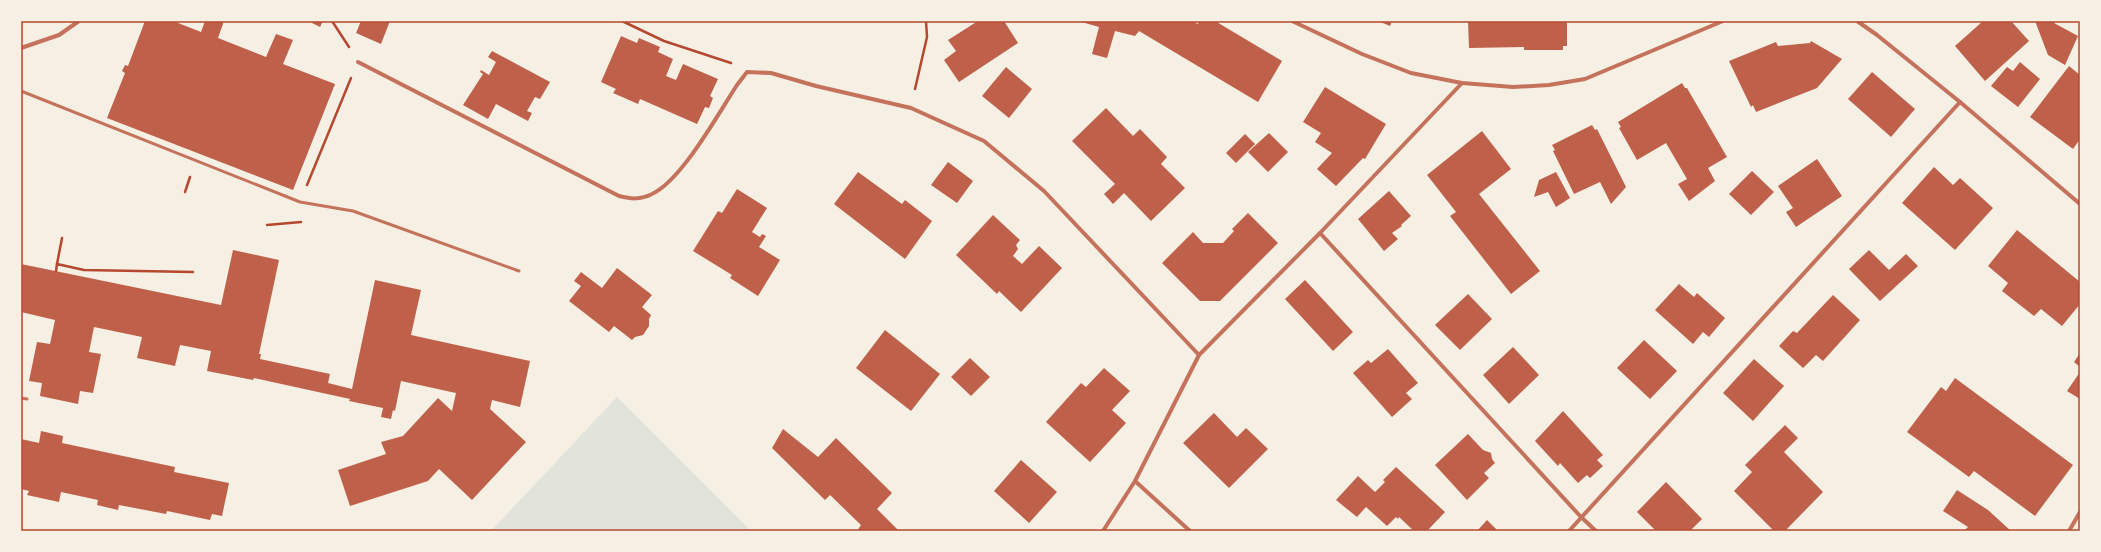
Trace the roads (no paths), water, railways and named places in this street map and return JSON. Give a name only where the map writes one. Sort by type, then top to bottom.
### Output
[{"type":"street","points":[[21,48],[59,35],[79,21]]},
{"type":"street","points":[[1292,21],[1362,54],[1411,73],[1462,83],[1513,87],[1549,85],[1585,79],[1723,21]]},
{"type":"street","points":[[1858,21],[1960,102],[2080,204]]},
{"type":"street","points":[[358,62],[619,196],[634,200],[652,194],[672,178],[747,72],[771,73],[816,86],[911,108],[984,141],[1044,191],[1199,355]]},
{"type":"street","points":[[1103,531],[1135,481],[1199,355],[1320,233],[1462,83]]},
{"type":"street","points":[[1569,531],[1960,102]]},
{"type":"street","points":[[1320,233],[1581,517],[1596,531]]},
{"type":"street","points":[[1135,481],[1190,531]]},
{"type":"street","points":[[2069,531],[2080,512]]},
{"type":"lane","points":[[21,91],[300,202],[353,211],[519,271]]},
{"type":"lane","points":[[21,398],[27,399]]}]
